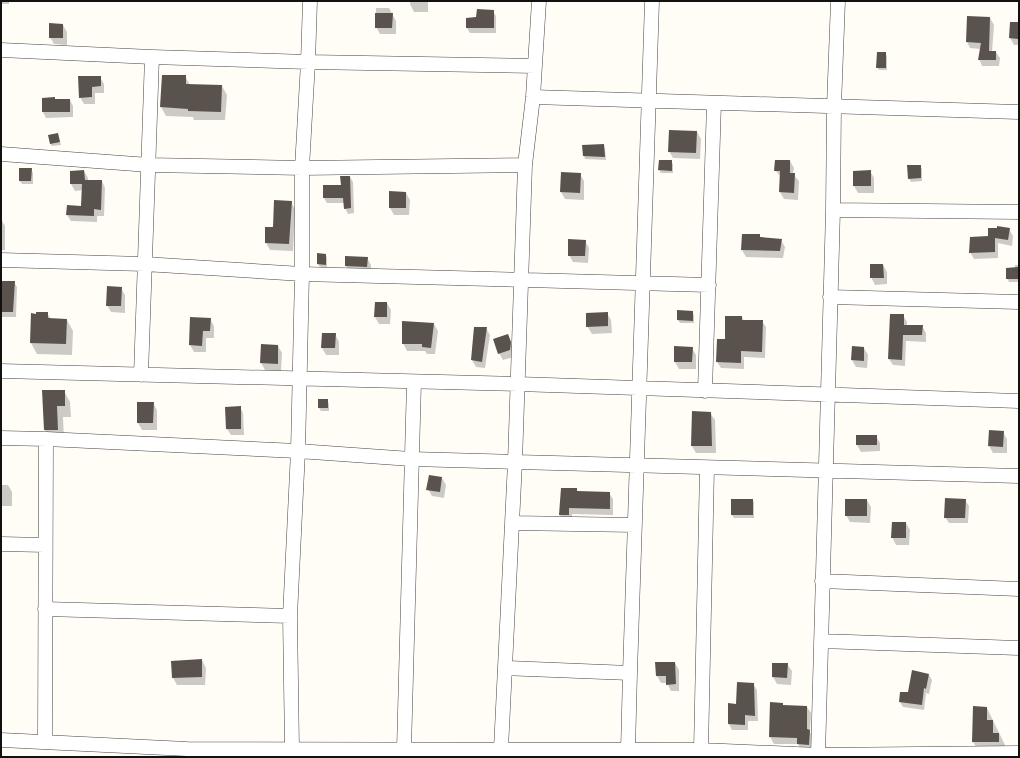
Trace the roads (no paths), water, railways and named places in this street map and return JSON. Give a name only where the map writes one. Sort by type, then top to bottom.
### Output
[{"type":"street","points":[[292,749],[290,616],[298,451],[302,274],[302,168],[310,1]]},
{"type":"street","points":[[501,749],[515,462],[525,165],[533,97],[539,1]]},
{"type":"street","points":[[628,750],[652,1]]},
{"type":"street","points":[[818,755],[833,210],[834,106],[838,1]]},
{"type":"street","points":[[1,50],[308,62],[535,66]]},
{"type":"street","points":[[141,375],[152,57]]},
{"type":"street","points":[[533,97],[1019,112]]},
{"type":"street","points":[[705,391],[714,103]]},
{"type":"street","points":[[1,154],[149,165],[302,168],[525,165]]},
{"type":"street","points":[[833,210],[1019,212]]},
{"type":"street","points":[[1,260],[144,264],[302,274],[709,285]]},
{"type":"street","points":[[830,297],[1019,302]]},
{"type":"street","points":[[1,371],[518,384],[1019,401]]},
{"type":"street","points":[[404,749],[414,382]]},
{"type":"street","points":[[1,438],[298,451],[411,459],[1019,476]]},
{"type":"street","points":[[44,742],[46,439]]},
{"type":"street","points":[[701,750],[707,468]]},
{"type":"street","points":[[512,523],[636,525]]},
{"type":"street","points":[[1,544],[45,545]]},
{"type":"street","points":[[822,581],[1019,588]]},
{"type":"street","points":[[45,609],[290,616]]},
{"type":"street","points":[[821,641],[1019,648]]},
{"type":"street","points":[[505,668],[630,674]]},
{"type":"street","points":[[1,740],[186,753],[292,749],[501,749],[573,753],[628,750],[701,750],[818,755],[1019,753]]}]
